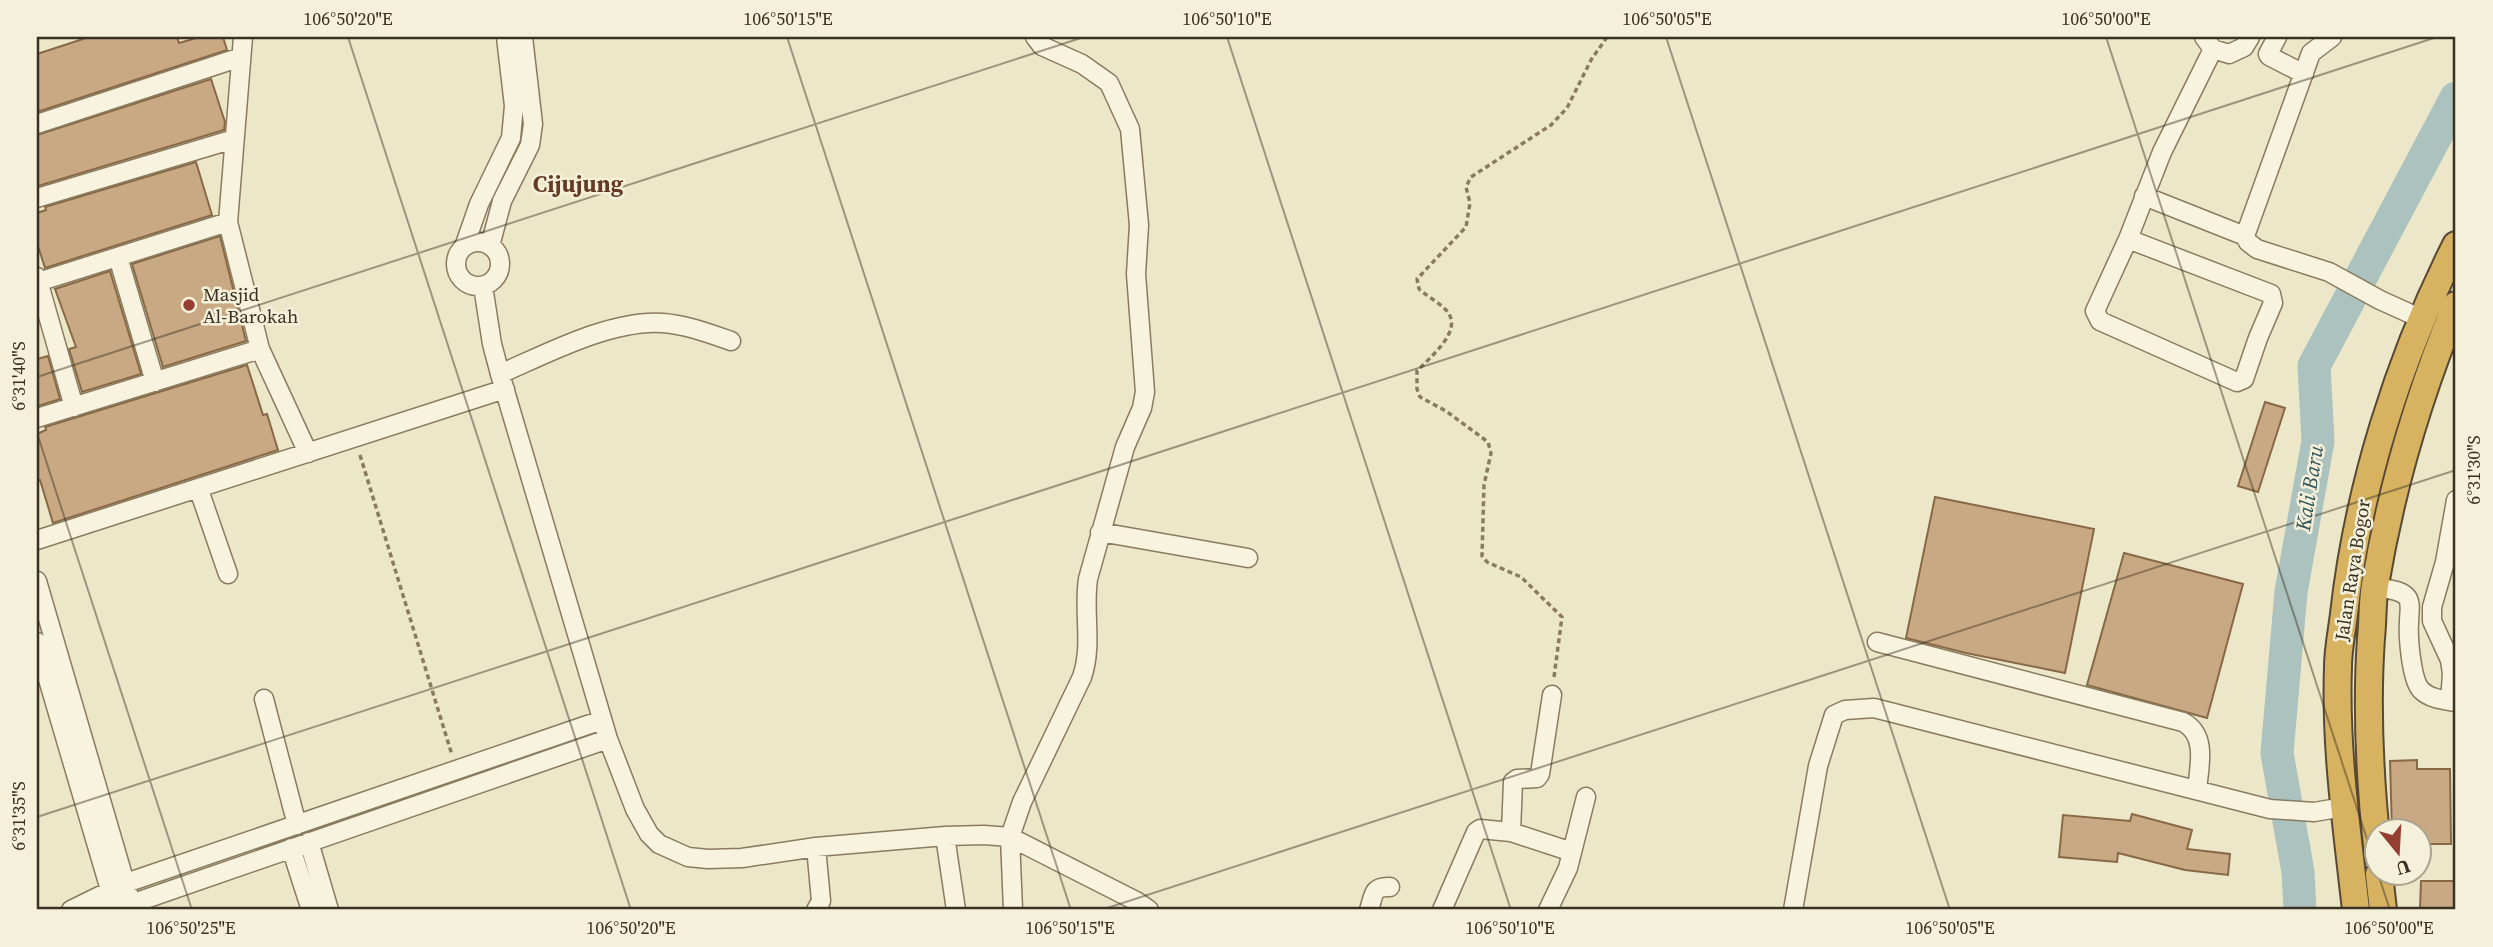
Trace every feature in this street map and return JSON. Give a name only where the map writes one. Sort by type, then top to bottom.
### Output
[{"type":"highway","name":"Jalan Raya Bogor","points":[[2356,910],[2338,740],[2338,665],[2347,584],[2363,498],[2402,372],[2456,245]]},
{"type":"highway","name":"Jalan Raya Bogor","points":[[2375,818],[2369,738],[2375,587],[2396,487],[2420,402],[2431,366],[2456,305]]},
{"type":"highway","points":[[2381,888],[2383,910]]},
{"type":"street","points":[[243,37],[228,222],[260,349],[308,453]]},
{"type":"street","points":[[464,247],[470,243],[482,242],[497,253],[499,273],[492,281],[483,286],[473,286],[464,282],[456,265],[479,204],[511,138],[514,106],[506,37]]},
{"type":"street","points":[[490,246],[502,201],[530,145],[533,124],[523,37]]},
{"type":"street","points":[[1013,910],[1010,837],[1022,802],[1087,662],[1085,600],[1100,532],[1125,447],[1142,408],[1145,392],[1136,274],[1139,225],[1130,129],[1109,83],[1082,64],[1042,46],[1035,37]]},
{"type":"street","points":[[2128,239],[2271,294],[2273,303],[2244,379],[2237,382],[2100,321],[2095,311],[2128,239],[2209,43],[2229,54],[2244,47],[2250,37]]},
{"type":"street","points":[[2277,37],[2269,56],[2304,74]]},
{"type":"street","points":[[2245,236],[2304,74],[2308,45],[2332,37]]},
{"type":"street","points":[[37,124],[241,57]]},
{"type":"street","points":[[37,198],[234,139]]},
{"type":"street","points":[[2144,197],[2245,236],[2258,249],[2333,275],[2380,300],[2423,318]]},
{"type":"street","points":[[74,407],[38,279],[228,222]]},
{"type":"street","points":[[118,257],[155,382]]},
{"type":"street","points":[[483,286],[490,333],[502,382],[602,720],[635,809],[649,834],[659,844],[688,857],[742,858],[816,846],[945,836],[1010,837],[1149,910]]},
{"type":"street","points":[[37,540],[200,490],[355,437],[502,382],[574,341],[633,324],[662,323],[694,328],[731,341]]},
{"type":"street","points":[[37,418],[260,349]]},
{"type":"street","points":[[200,490],[228,574]]},
{"type":"street","points":[[2375,587],[2399,591],[2407,597],[2410,604],[2408,633],[2417,685],[2432,698],[2453,702],[2450,660],[2432,621],[2432,607],[2445,562],[2456,500]]},
{"type":"street","points":[[1100,532],[1248,558]]},
{"type":"street","points":[[37,580],[122,901]]},
{"type":"street","points":[[37,642],[122,901]]},
{"type":"street","points":[[1877,642],[2192,727],[2199,740],[2197,790]]},
{"type":"street","points":[[1511,832],[1513,782],[1517,779],[1537,778],[1540,774],[1552,695]]},
{"type":"street","points":[[264,699],[297,825]]},
{"type":"street","points":[[1793,910],[1818,765],[1834,715],[1845,710],[1874,708],[2270,809],[2315,812],[2344,807]]},
{"type":"street","points":[[71,910],[122,901],[297,825],[602,720]]},
{"type":"street","points":[[93,910],[291,848],[608,739]]},
{"type":"street","points":[[1548,910],[1565,877],[1586,797]]},
{"type":"street","points":[[1441,910],[1476,832],[1486,828],[1511,832],[1572,852]]},
{"type":"street","points":[[945,836],[956,910]]},
{"type":"street","points":[[309,842],[329,910]]},
{"type":"street","points":[[816,846],[821,901],[817,910]]},
{"type":"street","points":[[291,848],[312,910]]},
{"type":"street","points":[[1369,910],[1376,890],[1390,887]]},
{"type":"path","points":[[1552,695],[1562,618],[1521,577],[1487,562],[1482,556],[1484,485],[1492,453],[1489,442],[1446,411],[1420,397],[1417,388],[1417,371],[1451,333],[1451,320],[1447,311],[1419,289],[1417,279],[1466,227],[1470,203],[1466,187],[1471,177],[1551,125],[1567,107],[1591,60],[1607,37]]},
{"type":"path","points":[[355,437],[457,771]]},
{"type":"building","points":[[89,37],[177,37],[179,43],[200,37],[223,37],[227,50],[37,112],[37,54]]},
{"type":"building","points":[[211,79],[225,122],[224,130],[38,186],[37,135]]},
{"type":"building","points":[[196,162],[212,215],[45,268],[37,243],[37,213],[46,210],[45,207]]},
{"type":"building","name":"Masjid Al-Barokah","points":[[220,236],[246,341],[163,367],[132,264]]},
{"type":"building","points":[[110,271],[141,374],[82,392],[69,349],[76,347],[55,289]]},
{"type":"building","points":[[48,356],[60,399],[38,406],[37,359]]},
{"type":"building","points":[[247,365],[278,450],[53,523],[40,480],[37,480],[37,434],[46,430],[45,427]]},
{"type":"building","points":[[2265,402],[2285,408],[2258,492],[2238,486]]},
{"type":"building","points":[[1935,497],[2094,529],[2065,673],[1906,638]]},
{"type":"building","points":[[2124,553],[2243,584],[2207,718],[2087,685]]},
{"type":"building","points":[[2417,760],[2417,769],[2450,769],[2451,844],[2434,844],[2434,818],[2392,818],[2390,761]]},
{"type":"building","points":[[2132,814],[2192,830],[2187,849],[2230,854],[2228,875],[2185,870],[2118,853],[2117,862],[2059,857],[2063,815],[2130,821]]},
{"type":"building","points":[[2434,881],[2456,881],[2456,909],[2420,909],[2421,888],[2434,888]]},
{"type":"waterway","name":"Kali Baru","points":[[2300,910],[2298,872],[2277,753],[2291,592],[2318,441],[2314,366],[2456,98]]},
{"type":"place","name":"Masjid Al-Barokah","points":[[189,305]]},
{"type":"district","name":"Cijujung","points":[[578,184]]}]
